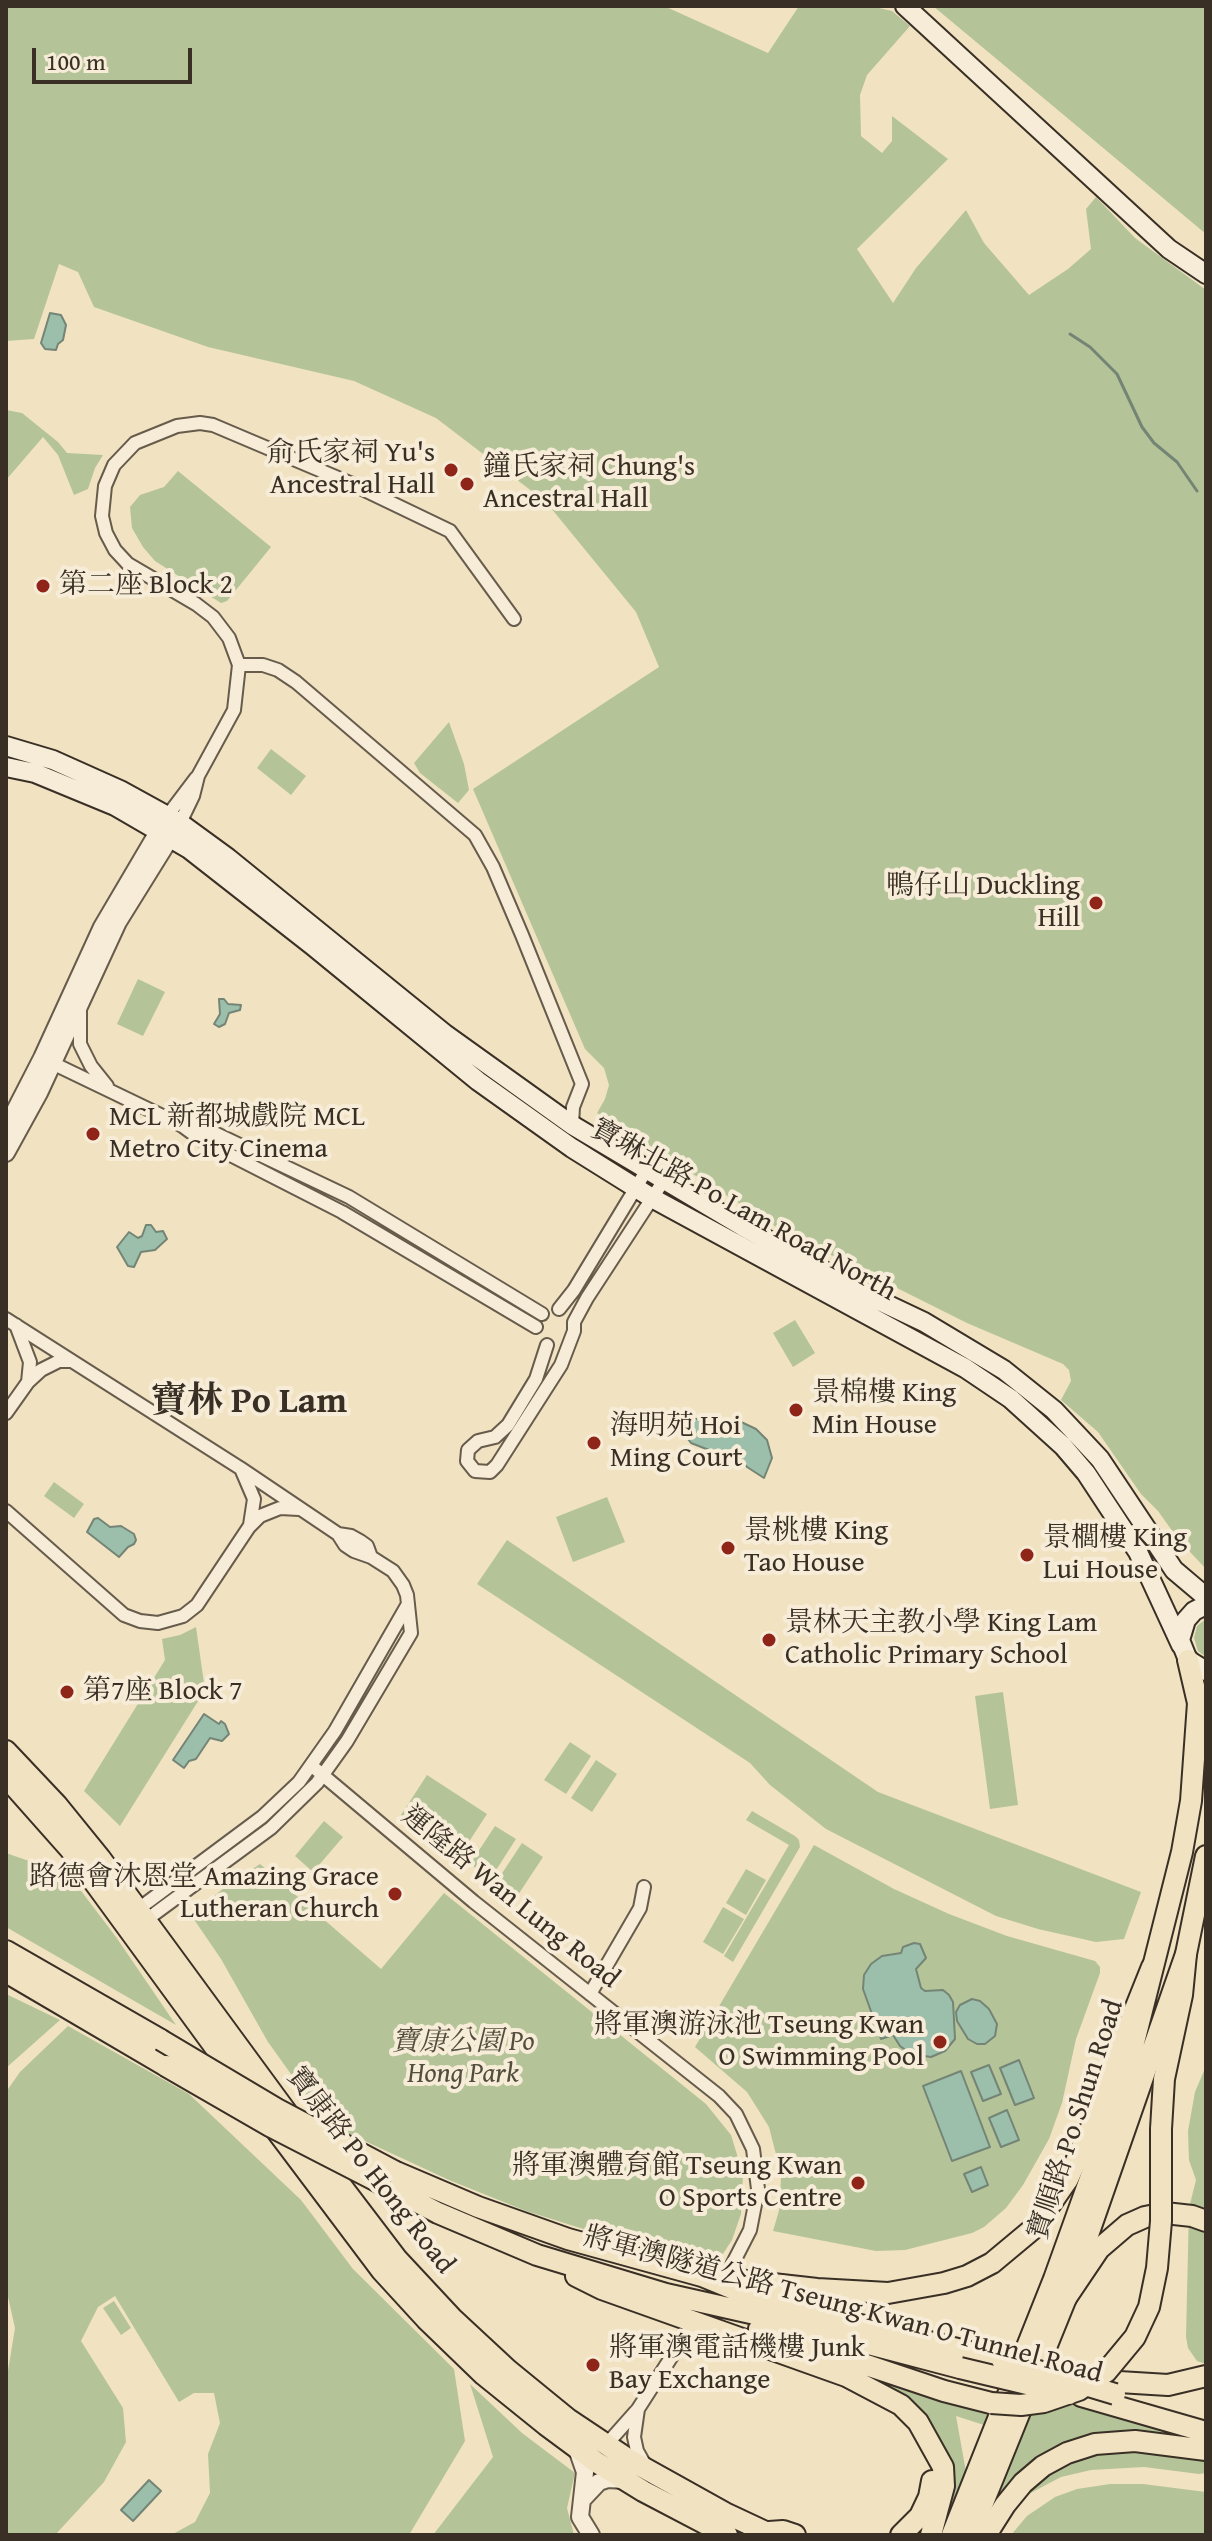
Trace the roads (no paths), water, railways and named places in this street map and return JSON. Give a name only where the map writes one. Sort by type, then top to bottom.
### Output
[{"type":"main road","points":[[905,6],[1157,238],[1206,274]]},
{"type":"main road","name":"寶琳北路 Po Lam Road North","points":[[6,746],[53,760],[228,858],[445,1034],[572,1125],[811,1266],[924,1322],[1004,1370],[1054,1410],[1100,1459],[1174,1570],[1206,1597]]},
{"type":"main road","name":"寶琳北路 Po Lam Road North","points":[[6,767],[35,773],[169,826],[196,853],[478,1081],[572,1148],[644,1193],[907,1334],[979,1376],[1011,1399],[1063,1446],[1086,1473],[1138,1552],[1185,1652]]},
{"type":"main road","points":[[1206,1605],[1194,1611],[1181,1631],[1185,1652],[1206,1671]]},
{"type":"main road","name":"寶順路 Po Shun Road","points":[[952,2535],[1087,2193],[1122,2090],[1182,1852],[1191,1801],[1198,1703],[1185,1652]]},
{"type":"main road","name":"寶康路 Po Hong Road","points":[[6,1751],[57,1805],[134,1920],[382,2271],[426,2319],[476,2367],[577,2449],[624,2480],[727,2535]]},
{"type":"main road","name":"寶康路 Po Hong Road","points":[[6,1777],[134,1920],[397,2259],[452,2318],[508,2370],[568,2419],[606,2445],[725,2513],[770,2533],[783,2531],[795,2535]]},
{"type":"main road","name":"寶順路 Po Shun Road","points":[[970,2535],[1066,2298],[1186,1954],[1206,1856]]},
{"type":"main road","name":"將軍澳隧道公路 Tseung Kwan O Tunnel Road","points":[[6,1951],[277,2109],[392,2180],[438,2213],[537,2255],[666,2294],[962,2359],[1028,2367],[1117,2388],[1206,2418]]},
{"type":"main road","points":[[666,2294],[752,2327],[959,2396],[1012,2405],[1044,2402],[1091,2384],[1114,2365],[1135,2337],[1145,2317],[1157,2268],[1164,2079],[1182,1995],[1186,1954]]},
{"type":"main road","points":[[702,2276],[817,2289],[888,2293],[944,2283],[992,2263],[1030,2232],[1068,2179],[1093,2123],[1107,2079],[1152,1967]]},
{"type":"main road","name":"將軍澳隧道公路 Tseung Kwan O Tunnel Road","points":[[6,1972],[270,2126],[392,2180],[568,2239],[702,2276],[741,2292],[1206,2432]]},
{"type":"main road","points":[[1066,2298],[1099,2249],[1113,2235],[1145,2217],[1173,2213],[1206,2221]]},
{"type":"main road","points":[[537,2255],[602,2289],[869,2387],[911,2414],[942,2463],[944,2486],[931,2535]]},
{"type":"main road","points":[[1117,2388],[1182,2384],[1206,2376]]},
{"type":"main road","points":[[986,2535],[1023,2483],[1043,2466],[1067,2453],[1095,2444],[1125,2441],[1158,2442],[1206,2450]]},
{"type":"main road","points":[[901,2535],[920,2516],[929,2497],[934,2453]]},
{"type":"street","points":[[6,1153],[102,927],[169,826],[193,796],[198,776],[234,710],[238,696],[239,665],[229,638],[213,617],[128,564],[115,550],[103,525],[105,486],[120,456],[146,437],[177,426],[200,423],[224,429],[350,483],[450,531],[514,619]]},
{"type":"street","points":[[239,665],[263,665],[278,670],[298,683],[475,835],[493,867],[582,1084],[573,1107],[572,1125]]},
{"type":"street","points":[[6,1128],[80,1006],[118,922],[169,826]]},
{"type":"street","points":[[80,1006],[80,1044],[91,1066],[109,1089]]},
{"type":"street","points":[[47,1061],[181,1125],[203,1141],[375,1229],[536,1327],[540,1340],[547,1345],[556,1347],[570,1340]]},
{"type":"street","points":[[181,1125],[208,1130],[349,1197],[542,1314],[559,1309],[644,1193],[664,1180]]},
{"type":"street","points":[[547,1345],[536,1379],[508,1425],[495,1437],[478,1441],[468,1450],[467,1461],[475,1471],[490,1472],[497,1465],[561,1365],[574,1331],[574,1322],[644,1193],[646,1171]]},
{"type":"street","points":[[559,1309],[568,1313],[574,1322]]},
{"type":"street","points":[[536,1327],[542,1314]]},
{"type":"street","points":[[11,1322],[338,1534],[360,1541],[367,1546],[371,1557],[399,1577],[408,1604],[411,1633],[323,1775],[297,1805],[271,1828],[134,1920]]},
{"type":"street","points":[[11,1322],[30,1362],[28,1382]]},
{"type":"street","points":[[6,1413],[28,1382],[50,1365],[73,1361]]},
{"type":"street","points":[[495,1437],[502,1425],[500,1415]]},
{"type":"street","points":[[240,1468],[254,1499],[249,1527]]},
{"type":"street","points":[[6,1511],[124,1615],[149,1623],[175,1619],[197,1605],[249,1527],[267,1512],[280,1508],[302,1510]]},
{"type":"street","points":[[134,1920],[287,1795],[312,1766],[335,1731],[408,1604]]},
{"type":"street","name":"運隆路 Wan Lung Road","points":[[312,1766],[719,2096],[743,2125],[756,2162],[758,2189],[750,2230],[730,2269]]},
{"type":"street","points":[[590,1994],[640,1908],[644,1887]]},
{"type":"street","points":[[606,2445],[638,2409],[690,2328]]},
{"type":"street","points":[[638,2409],[635,2441],[648,2471]]},
{"type":"street","points":[[577,2449],[585,2472],[580,2517],[591,2535]]},
{"type":"street","points":[[581,2501],[599,2482],[624,2480]]},
{"type":"waterway","points":[[1070,334],[1090,347],[1117,374],[1142,427],[1154,443],[1177,462],[1197,491]]},
{"type":"place","name":"俞氏家祠 Yu's Ancestral Hall","points":[[451,470]]},
{"type":"place","name":"鐘氏家祠 Chung's Ancestral Hall","points":[[467,484]]},
{"type":"place","name":"第二座 Block 2","points":[[43,586]]},
{"type":"place","name":"鴨仔山 Duckling Hill","points":[[1096,903]]},
{"type":"place","name":"MCL 新都城戲院 MCL Metro City Cinema","points":[[93,1134]]},
{"type":"place","name":"景棉樓 King Min House","points":[[796,1410]]},
{"type":"place","name":"海明苑 Hoi Ming Court","points":[[594,1443]]},
{"type":"place","name":"景桃樓 King Tao House","points":[[728,1548]]},
{"type":"place","name":"景櫚樓 King Lui House","points":[[1027,1555]]},
{"type":"place","name":"景林天主教小學 King Lam Catholic Primary School","points":[[769,1640]]},
{"type":"place","name":"第7座 Block 7","points":[[67,1692]]},
{"type":"place","name":"路德會沐恩堂 Amazing Grace Lutheran Church","points":[[395,1894]]},
{"type":"place","name":"將軍澳游泳池 Tseung Kwan O Swimming Pool","points":[[940,2042]]},
{"type":"place","name":"將軍澳體育館 Tseung Kwan O Sports Centre","points":[[858,2183]]},
{"type":"place","name":"將軍澳電話機樓 Junk Bay Exchange","points":[[593,2365]]},
{"type":"district","name":"寶林 Po Lam","points":[[249,1403]]},
{"type":"park label","name":"寶康公園 Po Hong Park","points":[[463,2059]]}]
